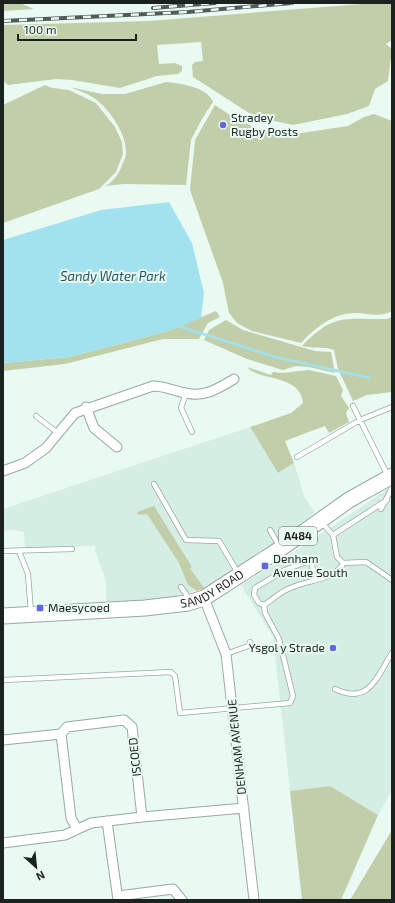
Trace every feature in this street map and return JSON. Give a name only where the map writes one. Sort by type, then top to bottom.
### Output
[{"type":"main road","name":"SANDY ROAD","points":[[3,616],[145,608],[198,600],[239,577],[280,550],[319,520],[349,500],[391,480]]},
{"type":"street","points":[[3,471],[25,463],[46,448],[75,413],[86,407],[153,386],[164,386],[186,394],[202,394],[234,379]]},
{"type":"street","points":[[86,407],[94,428],[117,447]]},
{"type":"street","name":"DENHAM AVENUE","points":[[198,600],[226,654],[254,900]]},
{"type":"street","name":"ISCOED","points":[[3,740],[61,734],[67,727],[124,720],[132,727],[142,816]]},
{"type":"street","points":[[61,734],[71,818],[77,829]]},
{"type":"street","points":[[3,843],[65,835],[91,823],[142,816],[244,808]]},
{"type":"street","points":[[107,821],[118,898],[173,889],[182,900]]},
{"type":"lane","points":[[186,394],[181,408],[192,432]]},
{"type":"lane","points":[[353,406],[391,480],[387,500],[381,509]]},
{"type":"lane","points":[[297,457],[360,420],[392,407]]},
{"type":"lane","points":[[36,416],[59,434]]},
{"type":"lane","points":[[154,484],[186,540],[220,541],[239,577]]},
{"type":"lane","points":[[333,535],[387,500]]},
{"type":"lane","points":[[319,520],[333,535],[337,556],[344,563]]},
{"type":"lane","points":[[270,530],[280,550]]},
{"type":"lane","points":[[3,551],[72,549]]},
{"type":"lane","points":[[19,551],[28,574],[31,614]]},
{"type":"lane","points":[[264,605],[255,598],[254,590],[285,570],[309,561],[312,565],[315,579]]},
{"type":"lane","points":[[264,605],[287,589],[315,579],[332,576],[344,563],[366,562],[392,580]]},
{"type":"lane","points":[[181,587],[198,600]]},
{"type":"lane","points":[[3,680],[171,672],[175,676],[180,713],[290,703],[293,696],[279,639],[265,614],[264,605]]},
{"type":"lane","points":[[226,654],[251,645],[250,642]]},
{"type":"lane","points":[[335,690],[346,694],[358,695],[366,691],[392,653]]},
{"type":"shaded area","points":[[250,427],[278,473],[294,463],[305,498],[315,512],[307,519],[309,520],[231,575],[199,590],[166,598],[106,603],[106,581],[95,551],[96,546],[25,548],[24,532],[15,530],[3,531],[3,509]]},
{"type":"shaded area","name":"Ysgol y Strade","points":[[392,486],[392,790],[378,815],[330,786],[290,791],[273,637],[241,585],[282,560]]},
{"type":"green space","points":[[3,3],[20,3],[34,9],[3,11]]},
{"type":"green space","points":[[374,3],[392,3],[392,40],[386,44],[392,49],[388,81],[375,89],[369,106],[347,114],[293,125],[270,120],[249,113],[193,77],[192,65],[195,62],[203,61],[201,42],[157,45],[159,64],[175,63],[182,66],[182,71],[178,74],[157,76],[120,88],[72,80],[56,79],[8,85],[3,81],[3,25],[149,21]]},
{"type":"green space","points":[[166,82],[178,83],[199,89],[210,97],[213,102],[191,140],[186,185],[124,184],[105,186],[116,176],[125,159],[126,147],[124,139],[113,118],[98,101],[92,96],[70,87],[102,94],[125,94]]},
{"type":"green space","points":[[45,85],[53,88],[69,90],[96,103],[115,127],[122,142],[123,154],[116,172],[99,189],[3,223],[3,105]]},
{"type":"green space","points":[[215,105],[233,117],[258,129],[288,135],[348,126],[364,117],[374,114],[392,121],[392,311],[380,315],[349,313],[341,315],[319,326],[301,343],[252,331],[237,323],[229,313],[223,283],[190,190],[195,140]]},
{"type":"green space","points":[[216,311],[220,317],[208,323],[199,339],[163,339],[65,364],[3,371],[3,363],[69,357],[168,331]]},
{"type":"green space","points":[[392,317],[392,392],[367,395],[353,401],[338,369],[334,350],[302,346],[323,328],[341,320],[387,319]]},
{"type":"green space","points":[[226,320],[243,330],[315,351],[331,352],[335,373],[309,367],[296,366],[283,370],[247,359],[204,340],[209,330]]},
{"type":"green space","points":[[247,367],[271,375],[273,372],[282,373],[309,370],[336,376],[343,390],[341,396],[349,408],[346,413],[349,422],[329,433],[325,426],[285,441],[294,463],[278,473],[250,427],[291,413],[303,403],[300,394],[295,387],[278,379],[252,371]]},
{"type":"green space","points":[[154,506],[192,567],[190,568],[204,588],[197,591],[188,585],[179,563],[147,514],[138,515],[137,512]]},
{"type":"green space","points":[[330,786],[378,815],[341,900],[302,900],[290,791]]},
{"type":"green space","points":[[392,830],[392,900],[350,900]]},
{"type":"water","name":"Sandy Water Park","points":[[169,202],[192,243],[204,293],[201,318],[168,331],[69,357],[3,363],[3,240],[101,210]]},
{"type":"waterway","points":[[178,326],[275,357],[370,378]]},
{"type":"railway","points":[[153,8],[215,3]]},
{"type":"railway","points":[[3,21],[188,12],[292,3]]},
{"type":"place","name":"Stradey Rugby Posts","points":[[223,125]]},
{"type":"place","name":"Denham Avenue South","points":[[265,566]]},
{"type":"place","name":"Maesycoed","points":[[40,608]]},
{"type":"place","name":"Ysgol y Strade","points":[[333,648]]}]
